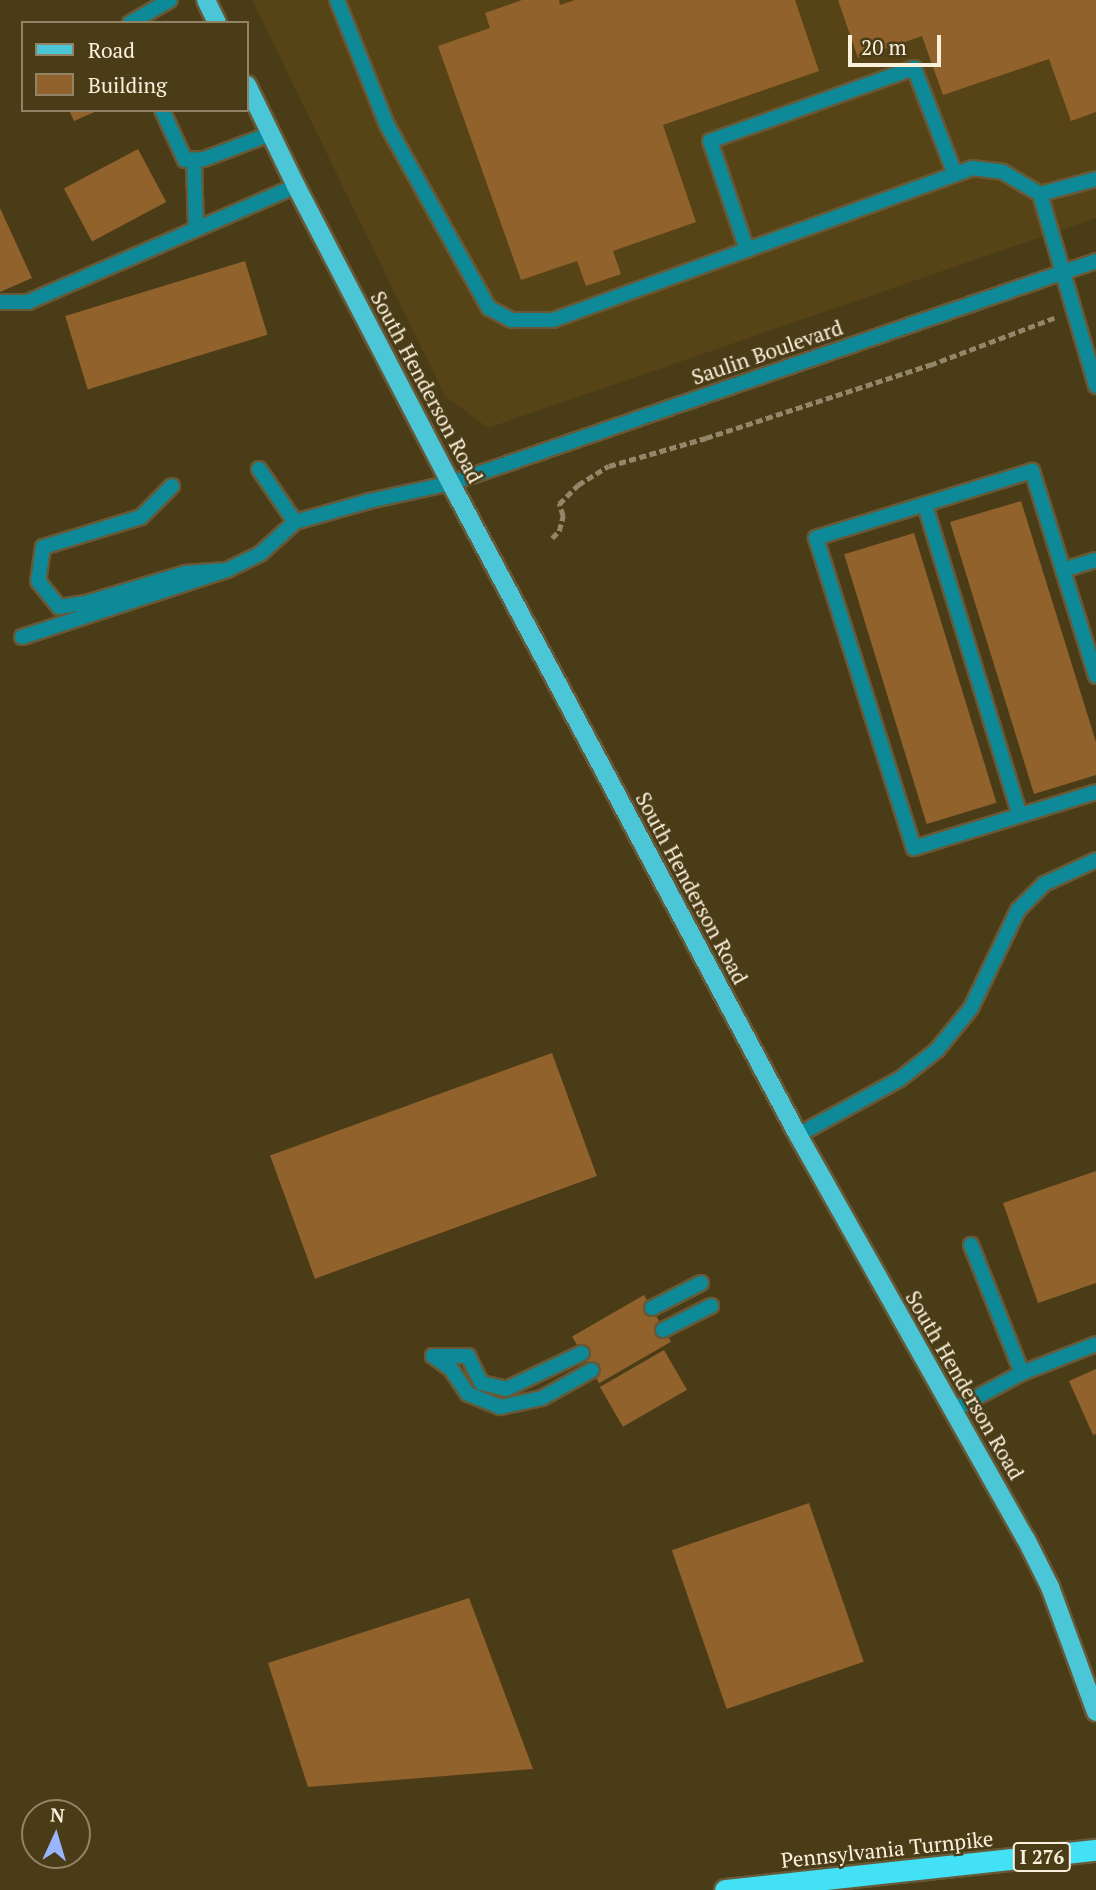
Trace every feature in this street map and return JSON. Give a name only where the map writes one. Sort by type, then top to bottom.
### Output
[{"type":"highway","name":"Pennsylvania Turnpike","points":[[725,1890],[1096,1850]]},
{"type":"main road","points":[[206,0],[216,21]]},
{"type":"main road","name":"South Henderson Road","points":[[248,87],[296,186],[451,483],[798,1135],[1050,1587],[1096,1712]]},
{"type":"street","points":[[133,21],[170,0]]},
{"type":"street","points":[[337,0],[387,125],[489,309],[512,320],[553,320],[972,168],[1003,172],[1040,194],[1096,386]]},
{"type":"street","points":[[747,250],[710,141],[914,68],[955,174]]},
{"type":"street","points":[[163,112],[186,160],[194,161],[270,134]]},
{"type":"street","points":[[194,161],[196,229]]},
{"type":"street","points":[[1040,194],[1096,179]]},
{"type":"street","points":[[0,302],[28,302],[296,186]]},
{"type":"street","name":"Saulin Boulevard","points":[[295,522],[369,501],[451,483],[1096,261]]},
{"type":"street","points":[[22,637],[227,570],[260,554],[295,522],[259,469]]},
{"type":"street","points":[[1096,676],[1032,471],[816,538],[914,848],[1096,792]]},
{"type":"street","points":[[172,486],[141,517],[43,547],[38,582],[59,607],[89,603],[185,573],[227,570]]},
{"type":"street","points":[[925,505],[1020,815]]},
{"type":"street","points":[[1063,570],[1096,560]]},
{"type":"street","points":[[798,1135],[900,1079],[937,1050],[971,1008],[1018,910],[1044,884],[1096,860]]},
{"type":"street","points":[[971,1245],[1022,1373]]},
{"type":"street","points":[[652,1308],[701,1283]]},
{"type":"street","points":[[663,1330],[711,1306]]},
{"type":"street","points":[[953,1410],[1022,1373],[1096,1344]]},
{"type":"street","points":[[582,1353],[506,1389],[481,1383],[468,1356],[433,1356],[451,1369],[468,1394],[500,1407],[542,1398],[592,1370]]},
{"type":"path","points":[[552,538],[559,531],[563,516],[559,504],[578,485],[609,466],[706,438],[930,365],[978,345],[1034,328],[1073,309]]},
{"type":"shaded area","points":[[252,0],[1096,0],[1096,218],[488,428],[445,396]]},
{"type":"building","points":[[522,0],[559,0],[560,5],[575,0],[795,0],[819,71],[663,125],[696,222],[613,251],[621,274],[586,286],[577,261],[521,280],[438,46],[490,28],[485,13]]},
{"type":"building","points":[[838,0],[1096,0],[1096,112],[1071,121],[1049,59],[943,95],[922,36],[858,58]]},
{"type":"building","points":[[70,112],[94,112],[74,121]]},
{"type":"building","points":[[138,149],[166,202],[92,241],[64,188]]},
{"type":"building","points":[[0,208],[32,278],[0,292]]},
{"type":"building","points":[[245,261],[268,335],[88,390],[65,316]]},
{"type":"building","points":[[1021,501],[1096,742],[1096,775],[1034,794],[950,522]]},
{"type":"building","points":[[914,533],[996,803],[927,824],[844,554]]},
{"type":"building","points":[[552,1053],[597,1176],[315,1279],[270,1156]]},
{"type":"building","points":[[1096,1171],[1096,1283],[1038,1303],[1003,1203]]},
{"type":"building","points":[[644,1295],[671,1342],[599,1383],[572,1336]]},
{"type":"building","points":[[664,1350],[687,1390],[623,1427],[600,1387]]},
{"type":"building","points":[[1096,1369],[1096,1434],[1093,1435],[1069,1381]]},
{"type":"building","points":[[809,1503],[864,1662],[727,1709],[672,1550]]},
{"type":"building","points":[[469,1598],[533,1769],[308,1787],[268,1663]]}]
